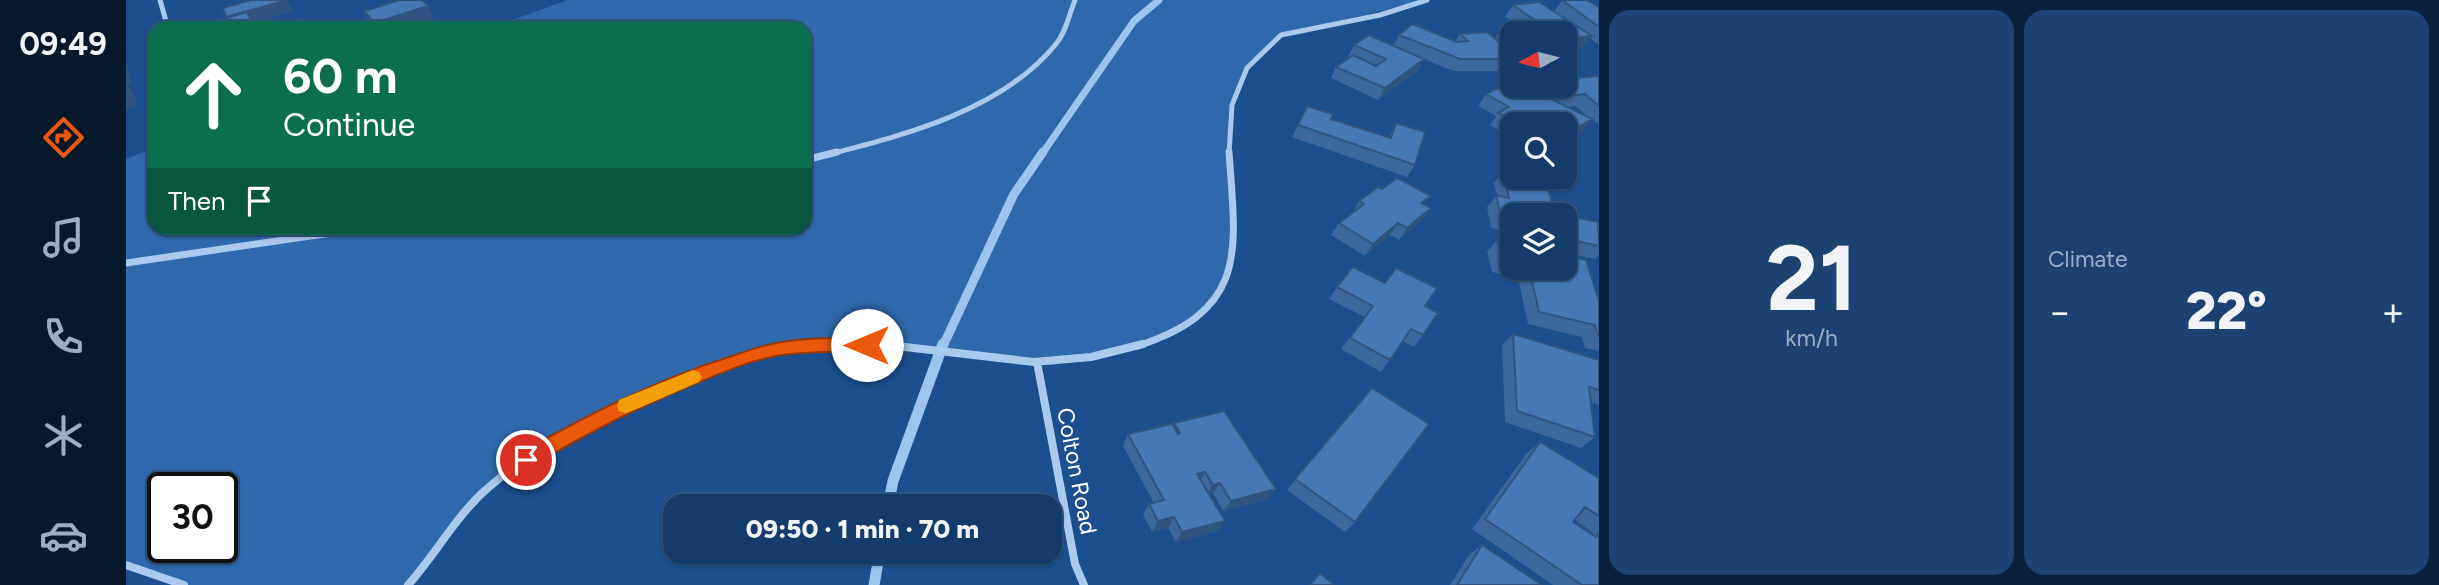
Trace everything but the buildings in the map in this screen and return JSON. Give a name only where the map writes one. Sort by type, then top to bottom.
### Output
[{"type":"street","points":[[160,0],[166,21]]},
{"type":"street","points":[[812,158],[910,131],[947,117],[1012,84],[1058,41],[1075,0]]},
{"type":"street","points":[[408,585],[429,563],[487,489],[526,460],[571,433],[643,397],[714,369],[774,350],[809,345],[887,345],[1037,362],[1111,353],[1184,327],[1211,308],[1228,281],[1236,229],[1228,117],[1232,98],[1252,63],[1270,42],[1281,35],[1380,15],[1427,0]]},
{"type":"street","points":[[126,263],[318,235]]},
{"type":"street","name":"Colton Road","points":[[1037,362],[1075,564],[1084,585]]},
{"type":"street","points":[[126,565],[184,585]]},
{"type":"shaded area","points":[[568,0],[1427,0],[1281,35],[1252,63],[1232,98],[1228,117],[1233,254],[1228,281],[1211,308],[1184,327],[1111,353],[1037,362],[941,350],[809,345],[714,369],[643,397],[571,433],[487,489],[408,585],[184,585],[126,565],[126,159],[147,151],[147,235],[812,235],[812,21],[510,21]]},
{"type":"waterway","points":[[1042,154],[1134,21],[1159,0]]},
{"type":"waterway","points":[[943,346],[1014,194],[1043,152]]},
{"type":"waterway","points":[[890,494],[943,344]]},
{"type":"waterway","points":[[874,585],[878,564]]},
{"type":"slow traffic","points":[[626,406],[693,377]]},
{"type":"route","points":[[526,460],[571,433],[643,397],[714,369],[774,350],[809,345],[867,345]]}]
